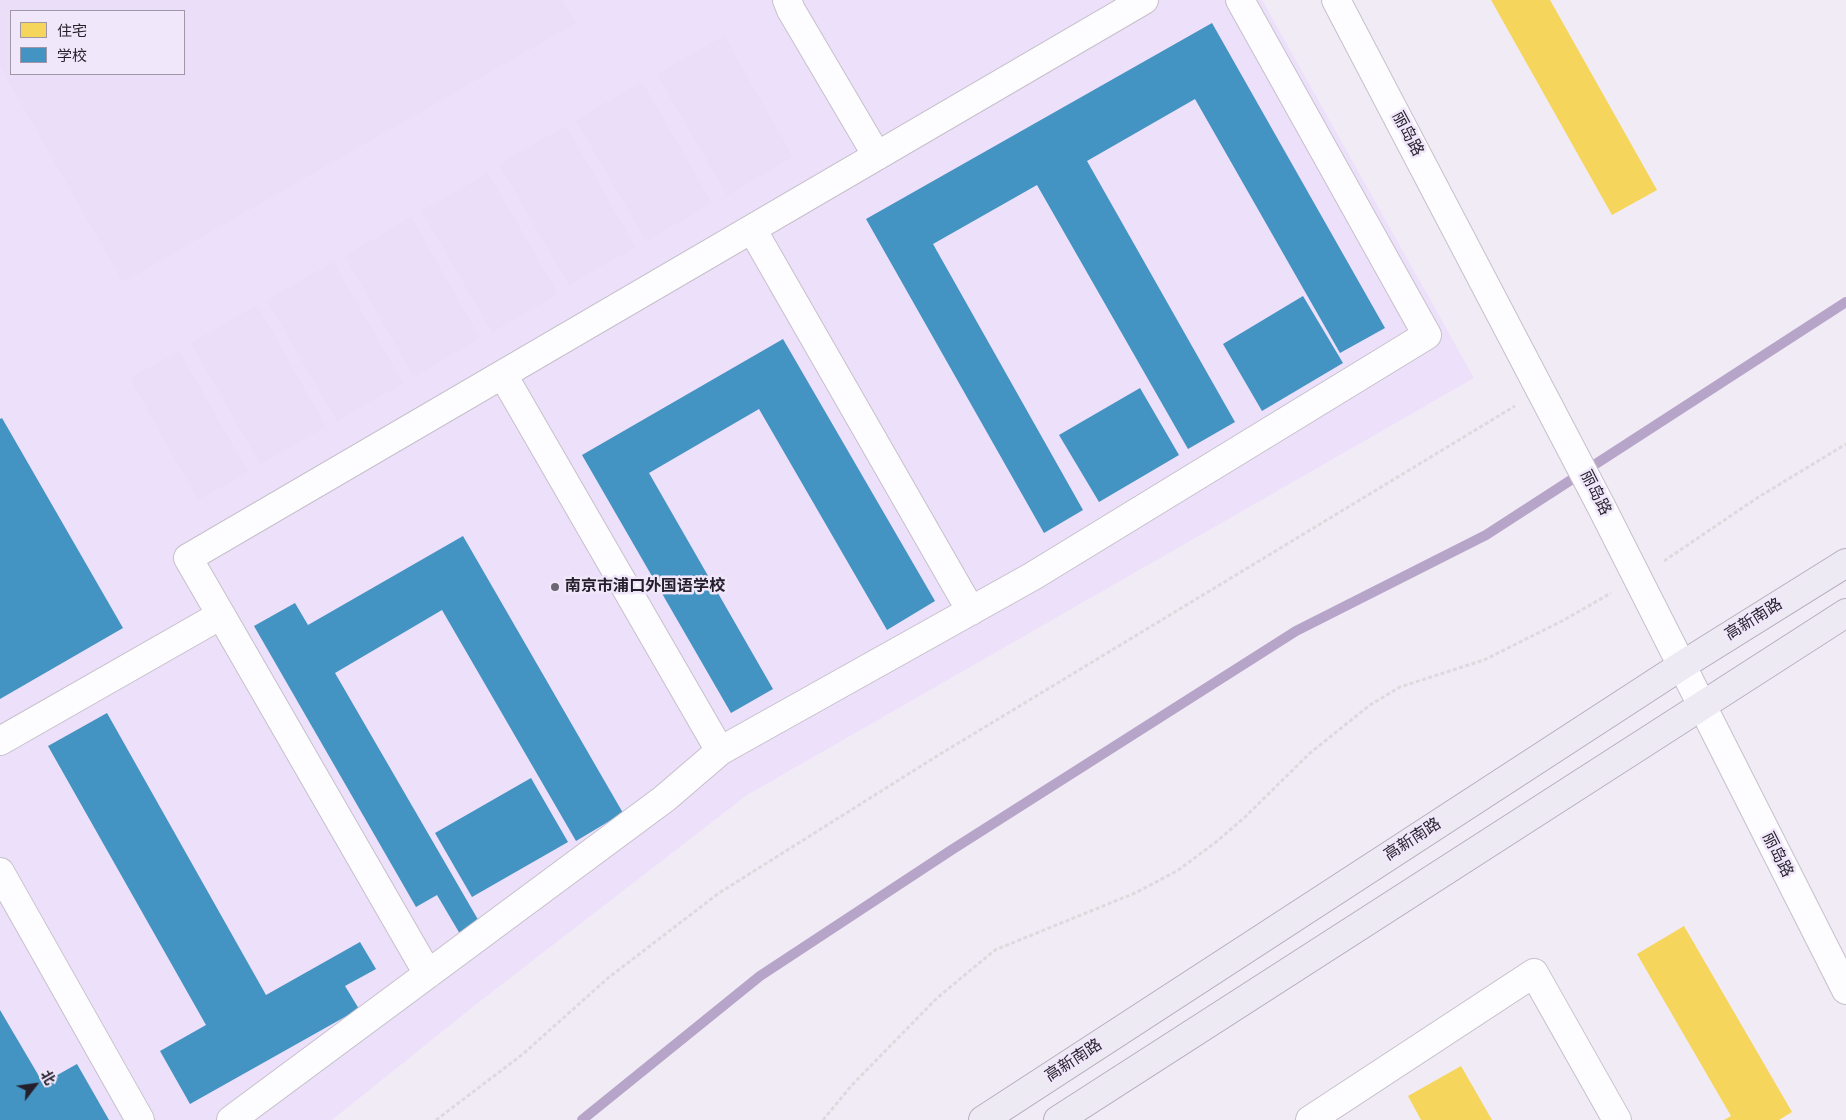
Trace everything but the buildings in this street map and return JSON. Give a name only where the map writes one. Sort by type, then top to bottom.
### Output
[{"type":"main road","name":"高新南路","points":[[983,1120],[1681,666],[1846,563]]},
{"type":"main road","points":[[1058,1120],[1846,613]]},
{"type":"street","points":[[787,0],[791,10],[877,156]]},
{"type":"street","points":[[428,974],[188,558],[1144,0]]},
{"type":"street","points":[[231,1120],[664,799],[720,751],[1033,576],[1427,335],[1240,0]]},
{"type":"street","name":"丽岛路","points":[[1336,0],[1559,424],[1846,990]]},
{"type":"street","points":[[752,229],[971,611]]},
{"type":"street","points":[[503,375],[720,751]]},
{"type":"street","points":[[0,741],[221,614]]},
{"type":"street","points":[[0,872],[140,1120]]},
{"type":"street","points":[[1310,1120],[1534,973],[1617,1120]]},
{"type":"path","points":[[436,1120],[523,1054],[608,978],[719,893],[937,756],[1541,390]]},
{"type":"path","points":[[823,1120],[852,1085],[936,998],[995,950],[1126,897],[1176,871],[1216,842],[1245,817],[1310,753],[1370,705],[1400,687],[1484,660],[1564,620],[1638,579],[1758,498],[1846,444]]},
{"type":"shaded area","name":"南京市浦口外国语学校","points":[[0,0],[1262,0],[1474,378],[747,795],[479,1002],[332,1120],[0,1120]]},
{"type":"shaded area","points":[[0,0],[562,0],[576,23],[123,282],[0,66]]},
{"type":"shaded area","points":[[724,36],[793,157],[727,195],[657,74]]},
{"type":"shaded area","points":[[642,82],[712,203],[646,241],[576,120]]},
{"type":"shaded area","points":[[566,126],[635,247],[569,285],[499,164]]},
{"type":"shaded area","points":[[488,173],[558,294],[492,332],[422,211]]},
{"type":"shaded area","points":[[411,217],[480,338],[414,377],[345,256]]},
{"type":"shaded area","points":[[333,262],[403,383],[337,421],[267,300]]},
{"type":"shaded area","points":[[257,305],[326,427],[260,464],[191,343]]},
{"type":"shaded area","points":[[179,351],[248,472],[198,500],[130,378]]},
{"type":"waterway","points":[[582,1120],[760,976],[953,849],[1296,631],[1486,535],[1846,302]]},
{"type":"place","name":"南京市浦口外国语学校","points":[[555,587]]}]
